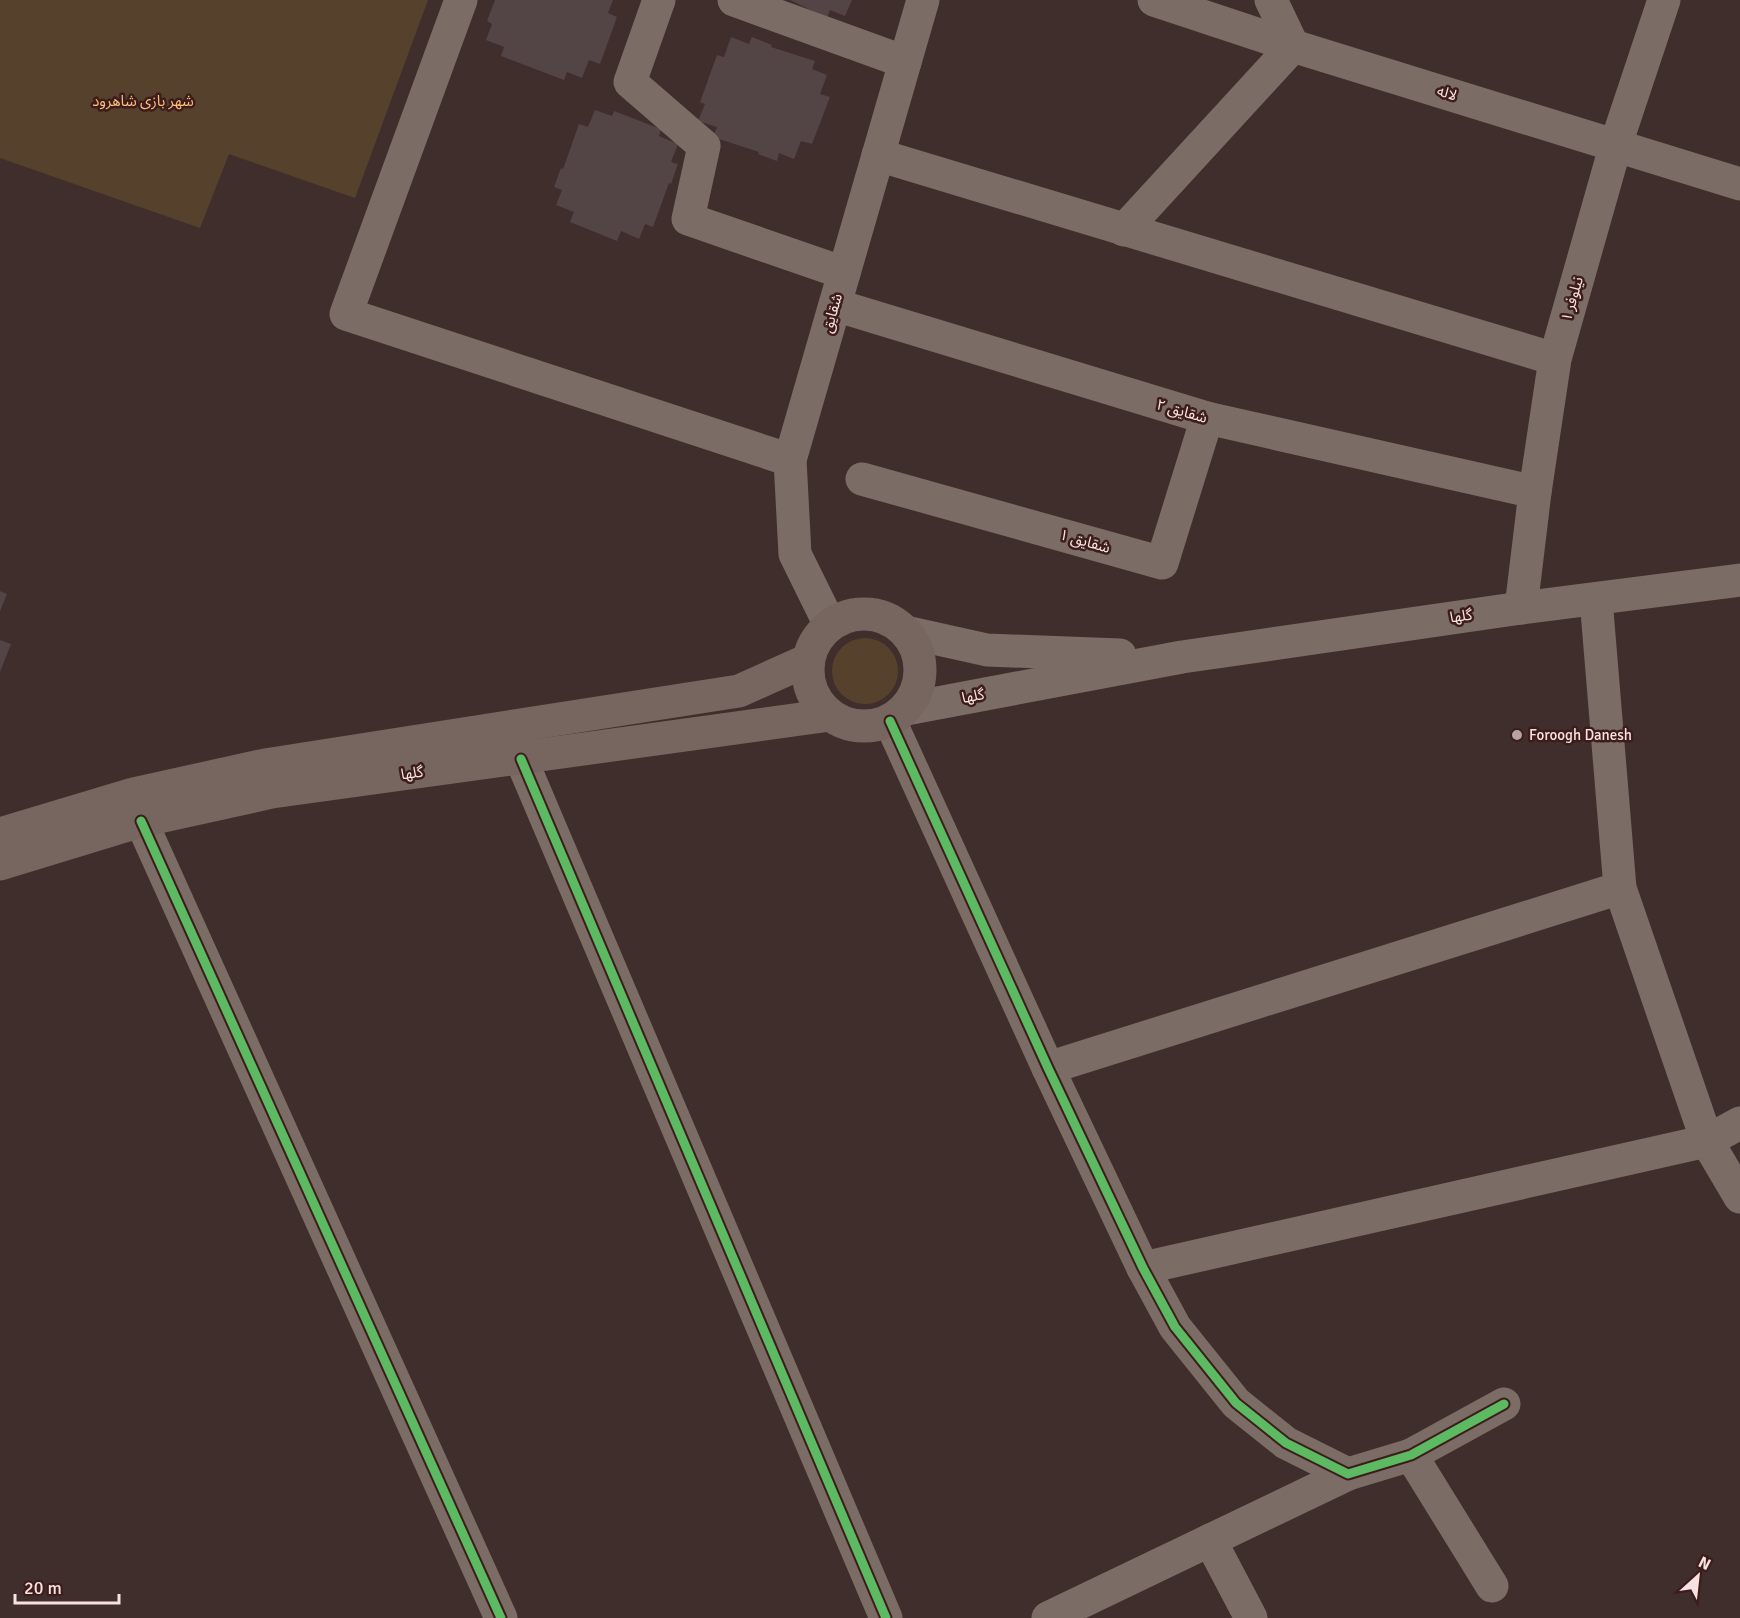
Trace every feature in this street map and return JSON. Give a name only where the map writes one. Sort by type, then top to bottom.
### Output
[{"type":"street","points":[[461,0],[346,314],[790,460]]},
{"type":"street","points":[[659,0],[630,82],[704,146],[688,219],[844,273]]},
{"type":"street","points":[[734,0],[905,62]]},
{"type":"street","name":"شقایق","points":[[830,625],[795,554],[790,460],[923,0]]},
{"type":"street","name":"لاله","points":[[1154,0],[1293,46],[1740,184]]},
{"type":"street","points":[[1124,230],[1293,46],[1271,0]]},
{"type":"street","name":"نیلوفر ۱","points":[[1521,608],[1535,492],[1555,359],[1616,144],[1664,0]]},
{"type":"street","points":[[878,155],[1555,359]]},
{"type":"street","name":"شقایق ۲","points":[[835,305],[1207,418],[1535,492]]},
{"type":"street","name":"شقایق ۱","points":[[862,479],[1162,563],[1207,418]]},
{"type":"street","name":"گلها","points":[[898,715],[1182,657],[1521,608],[1740,580]]},
{"type":"street","points":[[1596,599],[1620,888],[1707,1141],[1740,1197]]},
{"type":"street","points":[[870,614],[890,620],[906,632],[917,650],[921,670],[917,691],[898,715],[869,727],[848,725],[830,715],[816,700],[808,680],[808,660],[816,640],[830,625],[849,615],[870,614]]},
{"type":"street","name":"گلها","points":[[906,632],[987,650],[1182,657]]},
{"type":"street","name":"گلها","points":[[0,834],[133,794],[265,765],[739,691],[808,660]]},
{"type":"street","name":"گلها","points":[[0,864],[141,821],[272,792],[830,715]]},
{"type":"street","points":[[898,715],[1048,1068],[1143,1268],[1175,1327],[1236,1403],[1286,1443],[1348,1474]]},
{"type":"street","points":[[521,759],[886,1618]]},
{"type":"street","points":[[141,821],[501,1618]]},
{"type":"street","points":[[1048,1068],[1620,888]]},
{"type":"street","points":[[1143,1268],[1707,1141],[1740,1123]]},
{"type":"street","points":[[1047,1618],[1348,1474],[1411,1455],[1504,1404]]},
{"type":"street","points":[[1411,1455],[1491,1586]]},
{"type":"street","points":[[1210,1540],[1251,1618]]},
{"type":"green space","name":"شهر بازی شاهرود","points":[[0,0],[428,0],[355,198],[229,154],[200,228],[0,158]]},
{"type":"green space","points":[[858,638],[872,638],[884,643],[893,652],[898,671],[896,684],[889,695],[872,704],[858,704],[846,699],[837,690],[832,678],[832,664],[837,652],[846,643]]},
{"type":"building","points":[[495,0],[613,0],[608,13],[617,17],[600,64],[589,60],[582,78],[567,72],[564,80],[501,56],[504,47],[486,40],[492,24],[487,21]]},
{"type":"building","points":[[790,0],[852,0],[845,16],[830,10],[827,18]]},
{"type":"building","points":[[731,37],[749,44],[752,37],[772,45],[771,47],[815,61],[812,69],[827,75],[820,94],[830,97],[812,144],[801,141],[794,159],[779,153],[777,161],[758,154],[759,152],[713,137],[717,127],[698,121],[705,104],[700,102],[717,55],[724,57]]},
{"type":"building","points":[[595,110],[612,116],[614,111],[661,129],[659,136],[678,144],[671,162],[678,164],[671,184],[669,183],[653,227],[645,224],[639,239],[621,231],[617,241],[570,222],[574,212],[556,205],[562,190],[554,187],[579,124],[588,127]]},
{"type":"building","points":[[0,591],[7,594],[0,611]]},
{"type":"building","points":[[0,640],[11,644],[0,672]]},
{"type":"cycle path","points":[[890,721],[1048,1068],[1143,1268],[1175,1327],[1236,1403],[1286,1443],[1348,1474],[1411,1455],[1504,1404]]},
{"type":"cycle path","points":[[521,759],[886,1618]]},
{"type":"cycle path","points":[[141,821],[501,1618]]},
{"type":"place","name":"Foroogh Danesh","points":[[1517,735]]}]
